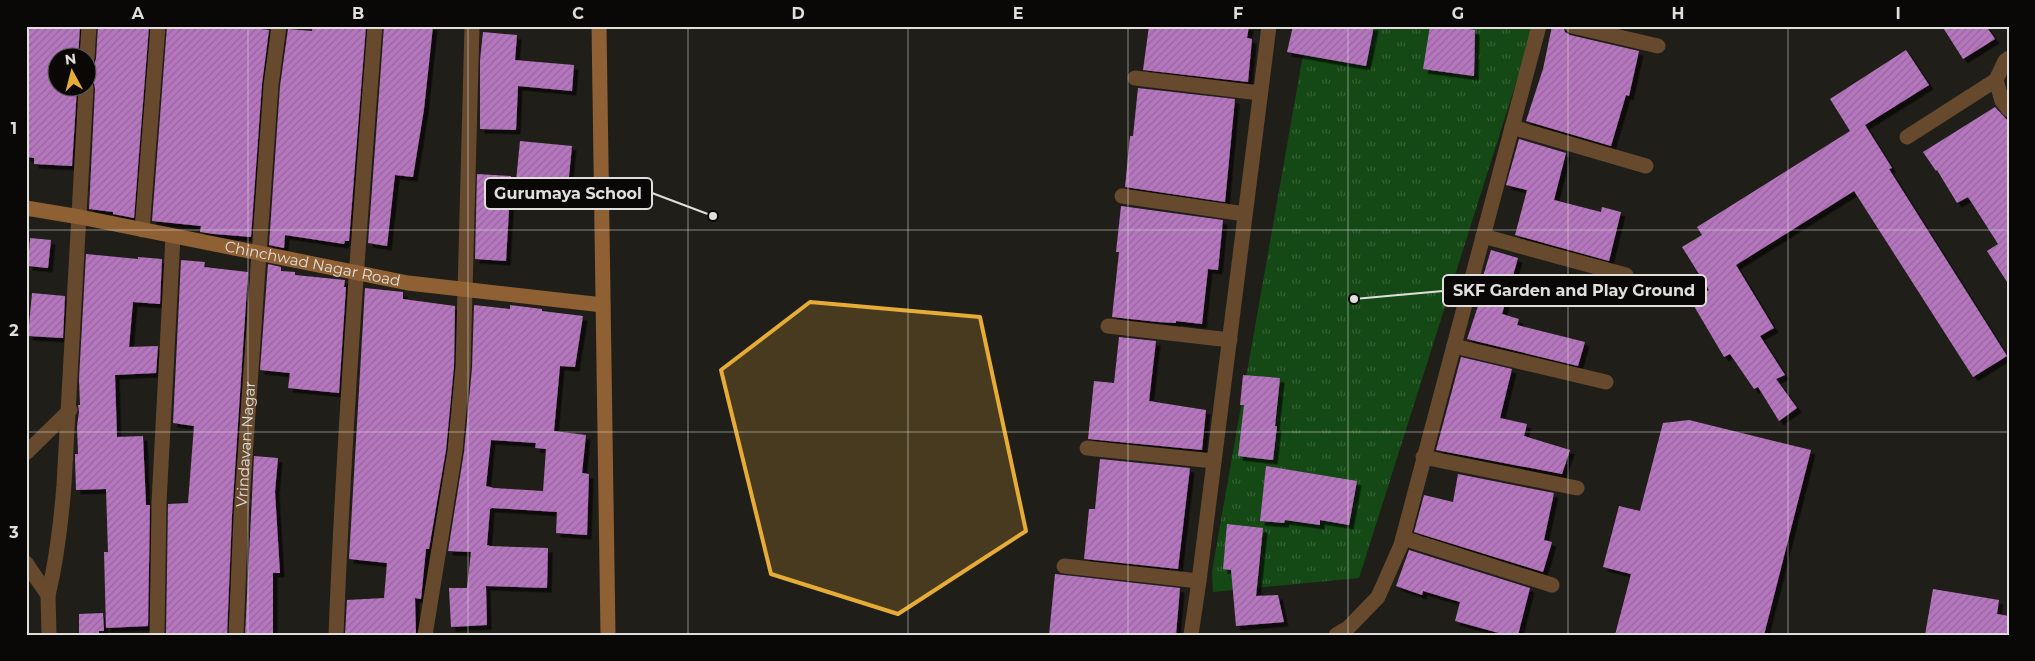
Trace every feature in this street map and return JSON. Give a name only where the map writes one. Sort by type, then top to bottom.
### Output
[{"type":"street","points":[[88,48],[89,26]]},
{"type":"street","points":[[142,230],[158,26]]},
{"type":"street","name":"Vrindavan Nagar","points":[[236,635],[241,516],[258,253],[271,85],[279,26]]},
{"type":"street","points":[[336,635],[342,490],[355,272],[375,26]]},
{"type":"street","points":[[425,635],[455,451],[463,367],[472,26]]},
{"type":"street","points":[[599,26],[608,635]]},
{"type":"street","points":[[1191,635],[1269,26]]},
{"type":"street","points":[[1336,635],[1348,628],[1378,597],[1403,538],[1539,26]]},
{"type":"street","points":[[1572,26],[1658,46]]},
{"type":"street","points":[[1907,136],[1996,80],[2005,61],[2009,58]]},
{"type":"street","points":[[1135,78],[1260,93]]},
{"type":"street","points":[[1996,80],[2002,101],[2009,110]]},
{"type":"street","points":[[48,635],[48,595],[56,565],[61,526],[70,410],[86,98]]},
{"type":"street","points":[[1512,127],[1646,166]]},
{"type":"street","points":[[1122,196],[1245,214]]},
{"type":"street","name":"Chinchwad Nagar Road","points":[[26,208],[80,217],[408,284],[603,305]]},
{"type":"street","points":[[157,635],[159,503],[173,236]]},
{"type":"street","points":[[1483,236],[1626,275]]},
{"type":"street","points":[[1108,326],[1230,340]]},
{"type":"street","points":[[1454,346],[1606,382]]},
{"type":"street","points":[[26,453],[70,410]]},
{"type":"street","points":[[1087,448],[1214,461]]},
{"type":"street","points":[[1423,457],[1577,488]]},
{"type":"street","points":[[1403,538],[1552,585]]},
{"type":"street","points":[[26,563],[48,595]]},
{"type":"street","points":[[1064,566],[1199,581]]},
{"type":"highlighted area","points":[[810,302],[980,317],[1026,531],[898,614],[771,574],[721,370]]},
{"type":"green space","points":[[1308,26],[1534,26],[1359,578],[1213,592],[1212,571]]},
{"type":"building","points":[[26,26],[80,26],[79,48],[48,48],[48,98],[76,98],[72,166],[34,164],[34,158],[26,157]]},
{"type":"building","points":[[98,26],[149,26],[134,218],[113,214],[113,212],[89,209],[95,98],[98,98]]},
{"type":"building","points":[[167,26],[237,26],[269,30],[262,84],[251,237],[200,232],[201,226],[152,221]]},
{"type":"building","points":[[313,26],[366,26],[349,241],[345,241],[344,244],[285,235],[284,248],[269,245],[280,86],[288,29],[312,31]]},
{"type":"building","points":[[384,26],[433,26],[424,109],[413,177],[395,175],[387,246],[368,243]]},
{"type":"building","points":[[1149,26],[1249,26],[1247,38],[1252,39],[1248,82],[1143,70]]},
{"type":"building","points":[[1293,26],[1374,26],[1366,66],[1287,52]]},
{"type":"building","points":[[1430,26],[1451,26],[1475,30],[1474,76],[1423,69]]},
{"type":"building","points":[[1552,26],[1563,26],[1565,32],[1570,35],[1639,51],[1629,96],[1626,95],[1611,146],[1526,121],[1543,69]]},
{"type":"building","points":[[1942,26],[1986,26],[1995,39],[1963,59]]},
{"type":"building","points":[[483,32],[517,35],[515,60],[574,65],[572,91],[518,86],[516,130],[480,129],[480,60]]},
{"type":"building","points":[[1906,50],[1929,85],[1865,125],[1892,168],[1889,169],[2007,356],[1973,377],[1854,191],[1736,265],[1774,328],[1760,336],[1785,375],[1776,379],[1797,408],[1779,421],[1758,387],[1754,389],[1730,354],[1724,357],[1691,301],[1709,290],[1682,247],[1702,235],[1697,227],[1850,131],[1830,99]]},
{"type":"building","points":[[1138,88],[1235,99],[1225,202],[1125,187],[1130,136],[1133,136]]},
{"type":"building","points":[[1995,107],[2009,122],[2009,285],[1987,251],[1998,244],[1968,197],[1957,203],[1937,170],[1923,152]]},
{"type":"building","points":[[1519,139],[1566,153],[1554,200],[1601,212],[1602,207],[1621,212],[1609,261],[1515,235],[1527,190],[1506,185]]},
{"type":"building","points":[[520,141],[572,146],[567,196],[515,191]]},
{"type":"building","points":[[477,174],[511,176],[506,261],[475,259]]},
{"type":"building","points":[[1121,206],[1223,220],[1218,270],[1208,269],[1202,324],[1112,317],[1119,252],[1116,252]]},
{"type":"building","points":[[30,238],[51,240],[48,268],[28,266]]},
{"type":"building","points":[[1491,250],[1518,258],[1502,314],[1519,319],[1517,325],[1585,342],[1578,366],[1467,339],[1480,300],[1476,299]]},
{"type":"building","points":[[86,254],[138,259],[138,257],[162,259],[160,304],[133,302],[129,347],[158,346],[156,373],[115,375],[117,437],[143,436],[146,505],[150,505],[148,626],[106,628],[104,552],[108,552],[106,489],[76,490],[75,454],[78,454],[77,426],[78,405],[80,405],[79,379]]},
{"type":"building","points":[[181,260],[205,262],[204,267],[248,272],[232,515],[227,635],[166,635],[168,504],[188,503],[194,426],[173,423]]},
{"type":"building","points":[[268,264],[281,267],[281,271],[295,272],[295,275],[345,280],[339,393],[288,388],[290,373],[260,370]]},
{"type":"building","points":[[365,288],[403,292],[403,299],[455,306],[454,366],[446,450],[429,549],[426,549],[421,599],[415,598],[416,635],[345,635],[347,600],[384,598],[387,563],[349,559]]},
{"type":"building","points":[[32,293],[65,296],[63,338],[28,336]]},
{"type":"building","points":[[474,305],[510,309],[510,305],[583,316],[575,367],[560,366],[554,431],[586,435],[582,473],[589,474],[587,535],[556,533],[557,512],[490,509],[487,545],[548,548],[547,588],[486,586],[487,625],[451,627],[449,588],[467,588],[471,552],[448,551],[464,452],[472,368]],"holes":[[[491,440],[536,443],[535,448],[546,449],[543,491],[486,486]]]},
{"type":"building","points":[[1119,337],[1156,341],[1149,401],[1206,410],[1202,450],[1088,439],[1094,381],[1114,383]]},
{"type":"building","points":[[1461,357],[1512,369],[1500,418],[1527,424],[1524,436],[1570,450],[1562,474],[1436,450]]},
{"type":"building","points":[[1243,375],[1280,378],[1273,460],[1238,456],[1244,405],[1240,405]]},
{"type":"building","points":[[1689,420],[1811,450],[1764,635],[1615,635],[1631,574],[1603,567],[1619,506],[1640,511],[1663,423]]},
{"type":"building","points":[[254,456],[278,458],[275,492],[280,573],[273,573],[273,635],[245,635]]},
{"type":"building","points":[[1100,459],[1190,468],[1178,569],[1084,559],[1089,509],[1095,509]]},
{"type":"building","points":[[1266,466],[1357,481],[1349,525],[1320,520],[1320,525],[1285,520],[1284,523],[1260,521]]},
{"type":"building","points":[[1458,474],[1554,493],[1544,540],[1552,542],[1543,572],[1414,532],[1424,495],[1453,502]]},
{"type":"building","points":[[1227,524],[1263,528],[1256,596],[1278,595],[1284,622],[1236,626],[1231,570],[1223,569]]},
{"type":"building","points":[[1409,550],[1530,588],[1518,635],[1506,635],[1455,621],[1460,602],[1423,591],[1422,595],[1396,586]]},
{"type":"building","points":[[1055,574],[1180,588],[1176,635],[1049,635]]},
{"type":"building","points":[[1933,589],[1999,600],[1997,614],[2009,616],[2009,635],[1925,635]]},
{"type":"building","points":[[103,613],[104,631],[99,631],[99,635],[79,635],[79,614]]},
{"type":"place","name":"Gurumaya School","points":[[713,216]]},
{"type":"place","name":"SKF Garden and Play Ground","points":[[1354,299]]}]
